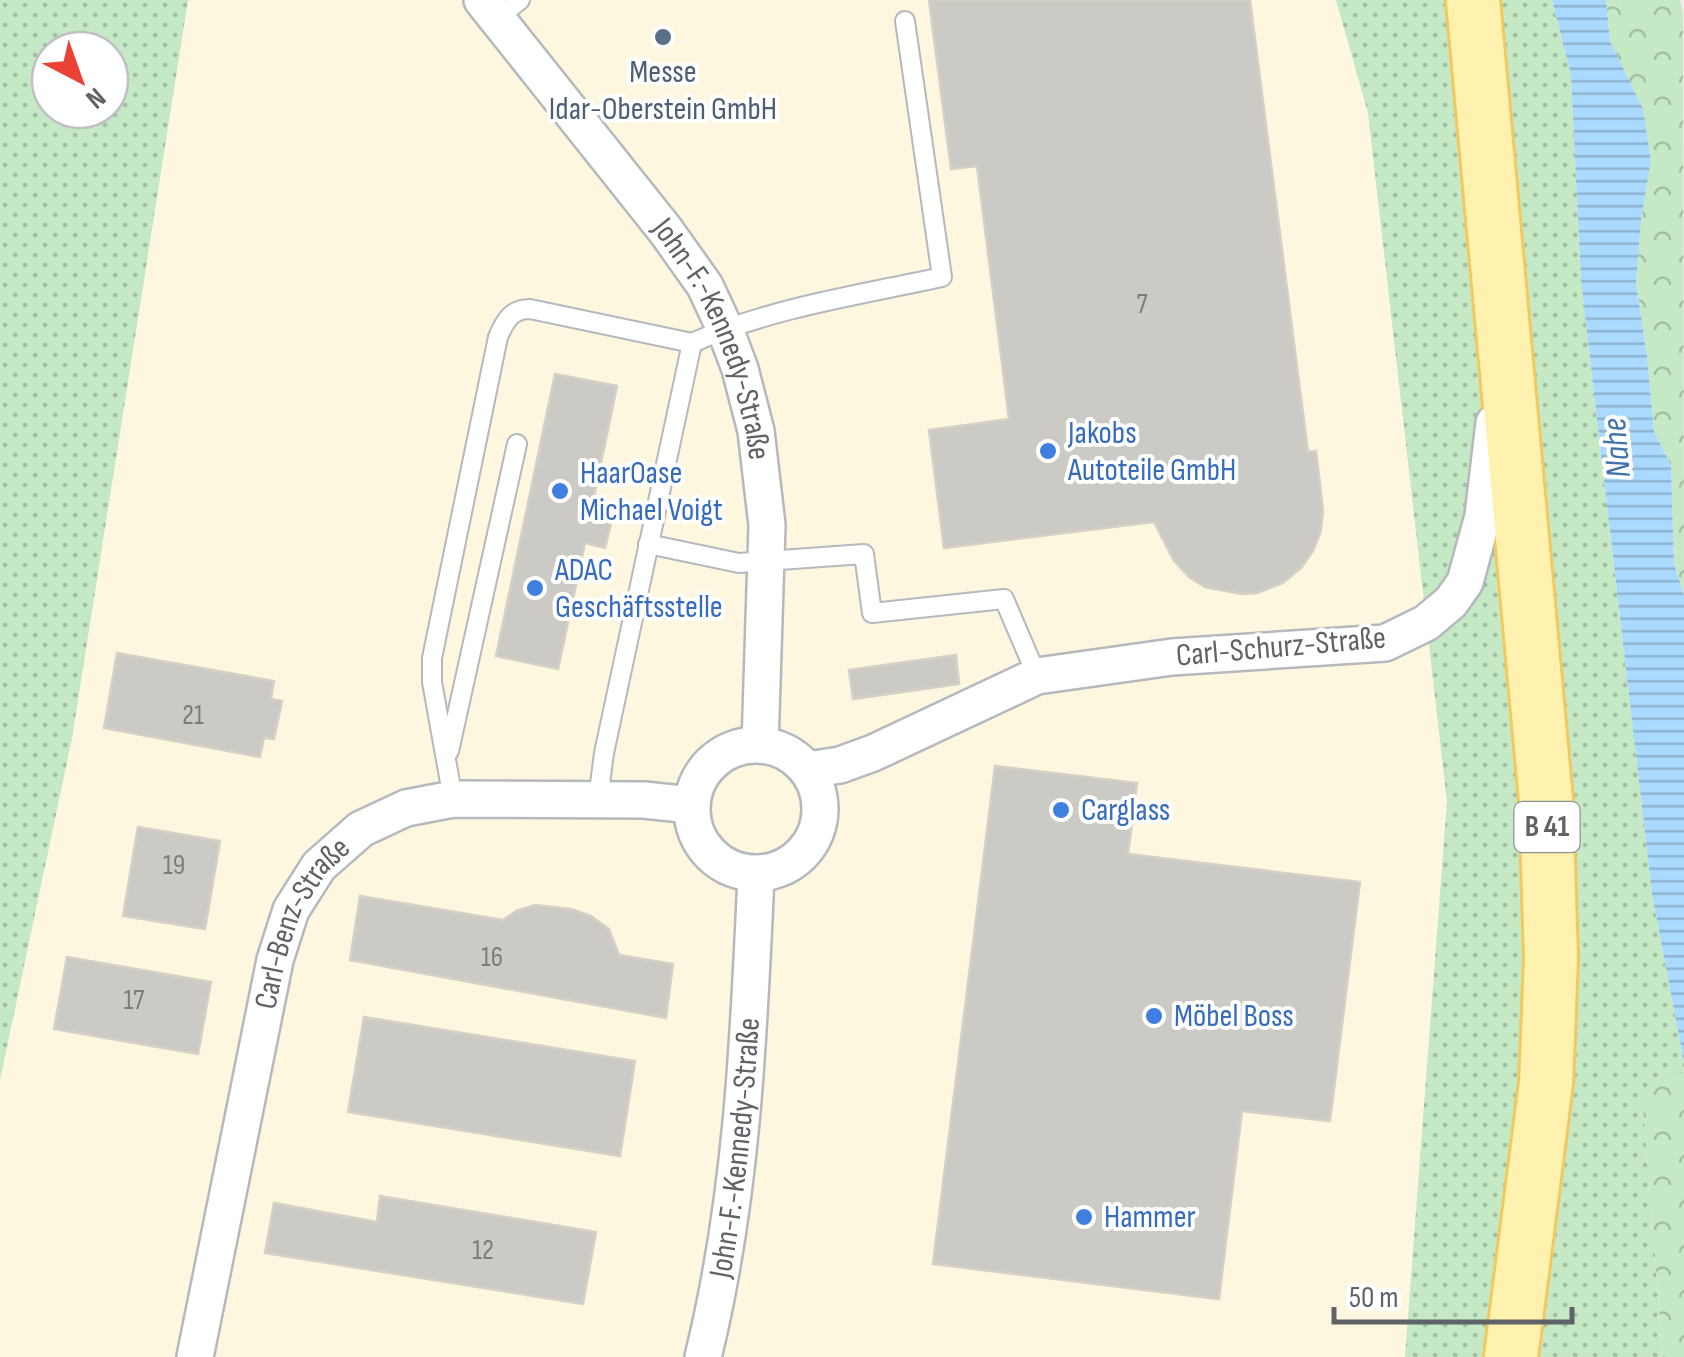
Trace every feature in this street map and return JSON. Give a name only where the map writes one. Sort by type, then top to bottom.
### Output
[{"type":"main road","name":"B 41","points":[[1473,0],[1546,801],[1550,958],[1546,1083],[1511,1357]]},
{"type":"street","name":"John-F.-Kennedy-Straße","points":[[499,6],[705,286],[740,369],[756,431],[767,526],[760,744]]},
{"type":"street","name":"Carl-Schurz-Straße","points":[[808,770],[873,753],[1036,676],[1172,657],[1385,642],[1426,624],[1451,602],[1465,582],[1484,516],[1502,296]]},
{"type":"street","points":[[760,744],[795,757],[808,770],[820,796],[819,825],[806,850],[784,868],[756,875],[730,869],[708,854],[695,832],[691,805],[698,780],[713,761],[735,748],[760,744]]},
{"type":"street","name":"Carl-Benz-Straße","points":[[195,1357],[275,960],[291,910],[318,866],[362,829],[406,808],[453,799],[691,805]]},
{"type":"street","name":"John-F.-Kennedy-Straße","points":[[703,1357],[732,1199],[748,1056],[756,875]]},
{"type":"lane","points":[[453,799],[432,682],[432,658],[498,337],[506,320],[521,309],[530,309],[692,344],[725,328],[942,277],[905,21]]},
{"type":"lane","points":[[598,800],[604,753],[692,344]]},
{"type":"lane","points":[[446,763],[517,444]]},
{"type":"lane","points":[[648,544],[719,560],[765,563],[864,554],[872,613],[1004,599],[1036,676]]},
{"type":"shaded area","points":[[188,0],[1336,0],[1368,112],[1447,802],[1405,1357],[0,1357],[0,1080],[72,738]]},
{"type":"green space","points":[[0,0],[188,0],[72,738],[0,1080]]},
{"type":"green space","points":[[1336,0],[1552,0],[1571,75],[1581,281],[1652,894],[1684,1063],[1684,1071],[1657,1078],[1643,1105],[1663,1357],[1405,1357],[1447,802],[1368,113]]},
{"type":"green space","points":[[1606,0],[1680,0],[1683,13],[1684,595],[1674,564],[1671,465],[1654,431],[1636,283],[1651,160],[1643,109],[1610,41]]},
{"type":"green space","points":[[1684,1071],[1684,1357],[1663,1357],[1643,1105],[1657,1078]]},
{"type":"water","name":"Nahe","points":[[1552,0],[1606,0],[1610,41],[1643,109],[1651,160],[1636,283],[1654,431],[1671,465],[1674,564],[1684,595],[1684,1063],[1652,894],[1581,281],[1571,75]]},
{"type":"building","points":[[929,0],[1250,0],[1308,452],[1316,451],[1323,510],[1321,531],[1313,551],[1283,583],[1257,593],[1241,594],[1205,587],[1174,561],[1154,522],[944,548],[929,430],[1009,419],[977,166],[951,169]]},
{"type":"building","points":[[555,374],[617,386],[590,516],[612,520],[605,548],[585,543],[558,669],[496,656]]},
{"type":"building","points":[[117,653],[274,681],[271,699],[282,701],[274,739],[264,738],[260,757],[104,728]]},
{"type":"building","points":[[956,655],[959,684],[853,699],[849,670]]},
{"type":"building","points":[[995,766],[1137,783],[1128,854],[1360,882],[1330,1121],[1242,1111],[1219,1299],[933,1264]]},
{"type":"building","points":[[138,827],[220,841],[205,929],[123,916]]},
{"type":"building","points":[[360,896],[503,920],[535,905],[571,909],[591,916],[609,929],[619,955],[673,964],[666,1018],[350,960]]},
{"type":"building","points":[[67,957],[211,982],[198,1054],[54,1029]]},
{"type":"building","points":[[364,1017],[635,1061],[620,1156],[348,1112]]},
{"type":"building","points":[[380,1196],[596,1232],[583,1304],[265,1253],[274,1203],[377,1222]]},
{"type":"place","name":"Messe Idar-Oberstein GmbH","points":[[663,37]]},
{"type":"place","name":"Jakobs Autoteile GmbH","points":[[1048,451]]},
{"type":"place","name":"HaarOase Michael Voigt","points":[[560,491]]},
{"type":"place","name":"ADAC Geschäftsstelle","points":[[535,588]]},
{"type":"place","name":"Carglass","points":[[1061,810]]},
{"type":"place","name":"Möbel Boss","points":[[1154,1016]]},
{"type":"place","name":"Hammer","points":[[1084,1217]]}]
